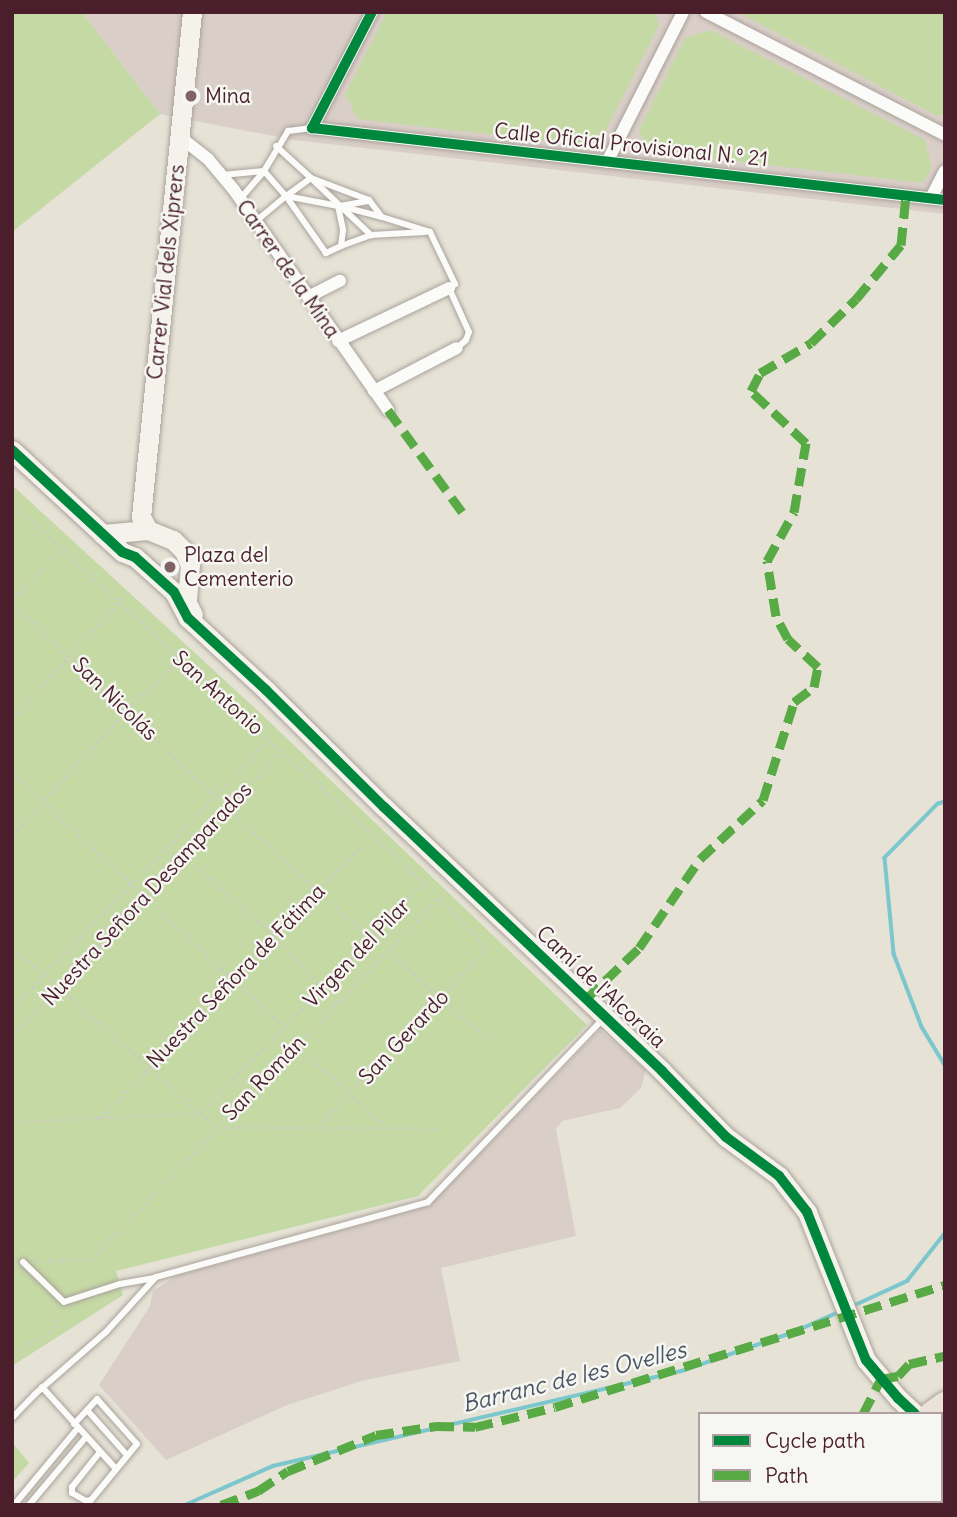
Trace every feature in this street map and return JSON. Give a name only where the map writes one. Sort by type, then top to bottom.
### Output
[{"type":"street","name":"Carrer Vial dels Xiprers","points":[[148,530],[141,517],[192,12]]},
{"type":"street","points":[[313,128],[372,12]]},
{"type":"street","points":[[607,162],[683,12]]},
{"type":"street","points":[[706,12],[945,135]]},
{"type":"street","name":"Calle Oficial Provisional N.º 21","points":[[313,128],[945,200]]},
{"type":"street","name":"Carrer de la Mina","points":[[180,137],[199,150],[222,175],[388,410]]},
{"type":"street","points":[[931,198],[945,171]]},
{"type":"street","points":[[308,297],[340,281]]},
{"type":"street","points":[[338,341],[449,288]]},
{"type":"street","points":[[374,391],[457,348]]},
{"type":"street","points":[[12,450],[102,534],[122,552],[135,557],[182,587],[190,565],[184,551],[173,540],[148,530],[102,534]]},
{"type":"street","points":[[135,557],[136,548],[148,530]]},
{"type":"street","name":"Camí de l'Alcoraia","points":[[182,587],[187,603],[201,628],[726,1137],[779,1176],[807,1212],[855,1337],[873,1370],[928,1412]]},
{"type":"lane","points":[[240,199],[264,171],[276,146],[288,131],[313,128]]},
{"type":"lane","points":[[276,146],[371,235]]},
{"type":"lane","points":[[222,175],[264,171]]},
{"type":"lane","points":[[264,171],[286,196],[326,253],[371,235],[430,232]]},
{"type":"lane","points":[[256,221],[311,178]]},
{"type":"lane","points":[[311,178],[369,200],[382,217]]},
{"type":"lane","points":[[286,196],[338,206],[430,232],[455,284],[449,288],[469,332],[466,340],[457,348]]},
{"type":"lane","points":[[338,206],[369,200]]},
{"type":"lane","points":[[338,206],[343,230],[341,246]]},
{"type":"lane","points":[[23,1262],[64,1302],[120,1284],[156,1277],[428,1202],[605,1017]]},
{"type":"lane","points":[[12,1419],[42,1387],[106,1332],[156,1277]]},
{"type":"lane","points":[[42,1387],[116,1469]]},
{"type":"lane","points":[[14,1505],[97,1399],[137,1444],[91,1500],[86,1501],[72,1493],[72,1487],[100,1452]]},
{"type":"lane","points":[[87,1410],[127,1455]]},
{"type":"lane","points":[[29,1505],[86,1437]]},
{"type":"path","points":[[12,601],[62,549]]},
{"type":"path","points":[[12,718],[72,656],[128,591]]},
{"type":"path","points":[[12,835],[127,710],[180,659]]},
{"type":"path","points":[[12,1008],[269,740]]},
{"type":"path","points":[[12,772],[284,1027]]},
{"type":"path","points":[[228,808],[370,938]]},
{"type":"path","points":[[184,855],[274,936],[323,988]]},
{"type":"path","points":[[12,947],[217,1127],[320,1125],[441,1128]]},
{"type":"path","points":[[388,950],[491,1042]]},
{"type":"path","points":[[296,1046],[386,1126]]},
{"type":"path","points":[[12,1122],[201,1113]]},
{"type":"path","points":[[12,1355],[54,1328],[64,1302]]},
{"type":"shaded area","points":[[82,12],[945,12],[945,214],[294,140],[160,114]]},
{"type":"shaded area","points":[[600,1030],[646,1070],[641,1088],[620,1108],[562,1121],[556,1129],[576,1236],[441,1268],[460,1361],[365,1380],[287,1405],[166,1460],[99,1385],[150,1306],[153,1291],[176,1276],[429,1206]]},
{"type":"green space","points":[[12,12],[82,12],[160,114],[12,232]]},
{"type":"green space","points":[[387,12],[655,12],[659,25],[605,132],[582,145],[358,119],[345,95]]},
{"type":"green space","points":[[737,12],[945,12],[945,114],[938,116]]},
{"type":"green space","points":[[711,30],[925,140],[932,167],[923,183],[649,151],[639,130],[685,38]]},
{"type":"green space","points":[[12,485],[256,709],[587,1025],[418,1196],[116,1271],[123,1295],[12,1366]]},
{"type":"green space","points":[[12,1442],[29,1463],[12,1482]]},
{"type":"waterway","name":"Barranc de les Ovelles","points":[[945,802],[938,804],[885,858],[894,954],[922,1027],[945,1065]]},
{"type":"waterway","name":"Barranc de les Ovelles","points":[[853,1306],[907,1281],[945,1233]]},
{"type":"waterway","name":"Barranc de les Ovelles","points":[[185,1505],[273,1466],[685,1370],[794,1332],[839,1312]]},
{"type":"marked path","points":[[586,999],[639,948],[700,859],[763,800],[794,702],[814,687],[818,667],[788,639],[776,616],[767,561],[794,512],[806,443],[751,391],[760,373],[811,343],[856,299],[901,245],[906,195]]},
{"type":"marked path","points":[[388,410],[462,512]]},
{"type":"marked path","points":[[221,1505],[258,1491],[288,1471],[376,1435],[436,1426],[475,1427],[555,1407],[945,1285]]},
{"type":"marked path","points":[[864,1412],[881,1379],[898,1376],[909,1364],[945,1356]]},
{"type":"cycle path","points":[[372,12],[312,128],[945,200]]},
{"type":"cycle path","points":[[12,450],[122,552],[135,557],[174,592],[188,618],[662,1071],[726,1137],[779,1176],[807,1212],[866,1360],[913,1412]]},
{"type":"place","name":"Mina","points":[[191,96]]},
{"type":"place","name":"Plaza del Cementerio","points":[[170,567]]}]
